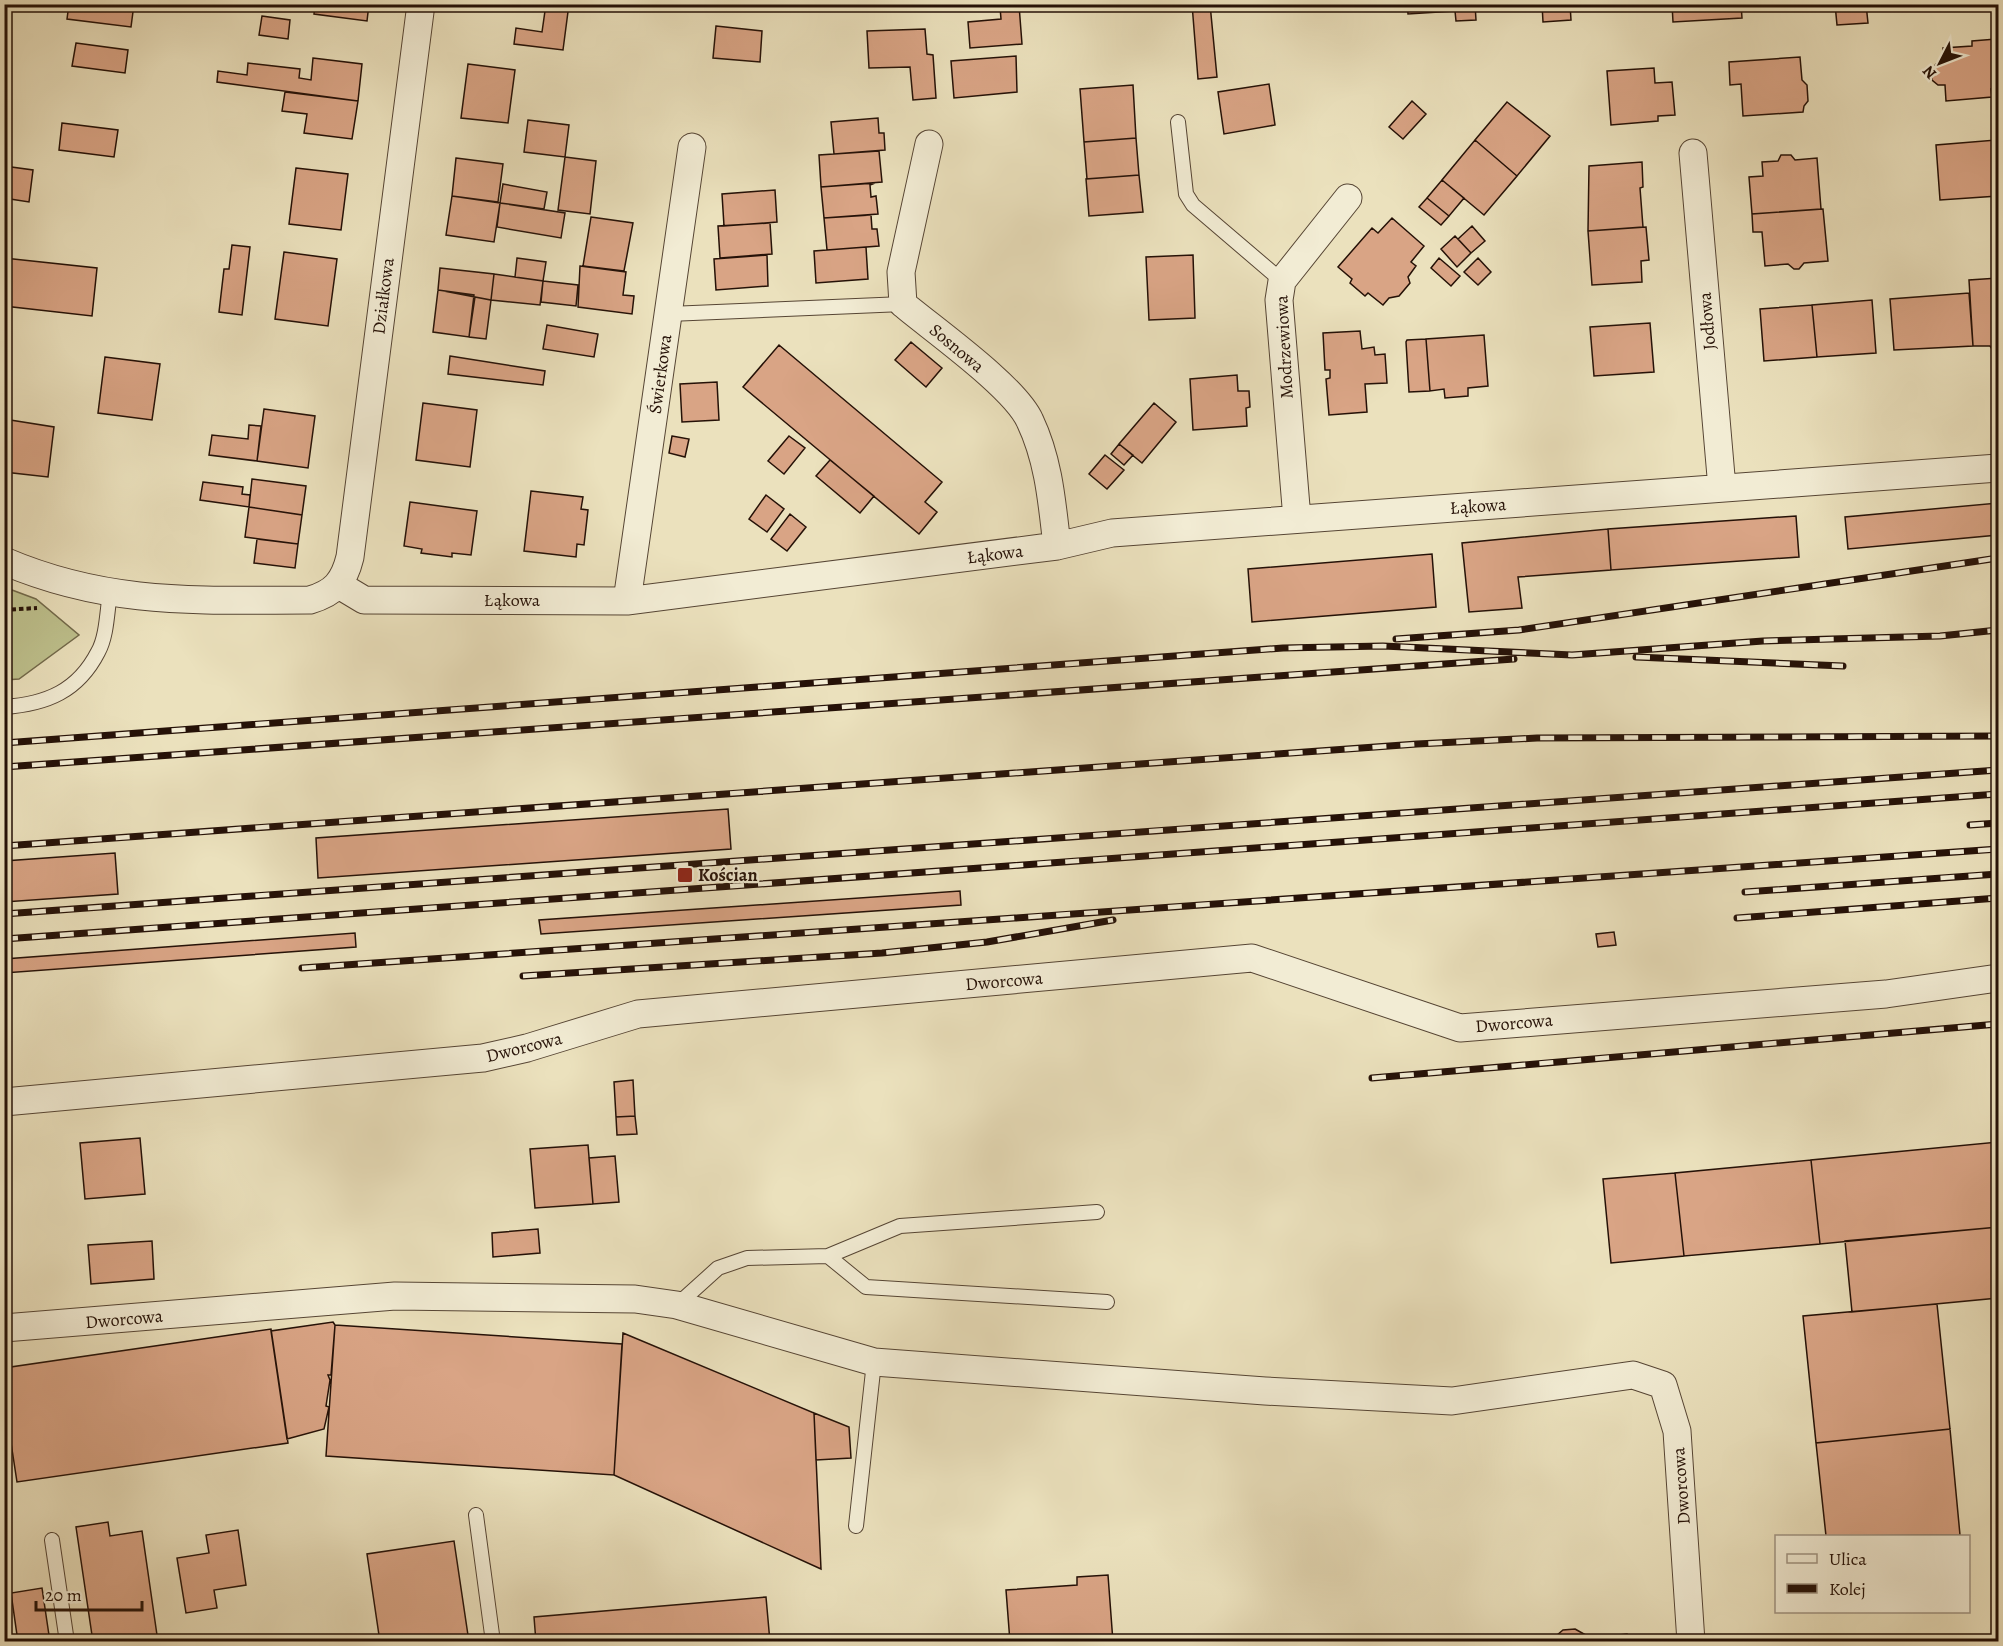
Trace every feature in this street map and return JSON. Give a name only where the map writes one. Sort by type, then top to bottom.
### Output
[{"type":"street","name":"Działkowa","points":[[339,585],[346,573],[350,557],[420,4]]},
{"type":"street","points":[[903,303],[901,272],[929,144]]},
{"type":"street","name":"Świerkowa","points":[[627,601],[692,147]]},
{"type":"street","name":"Jodłowa","points":[[1693,153],[1722,488]]},
{"type":"street","name":"Modrzewiowa","points":[[1297,519],[1279,300],[1282,281],[1348,198]]},
{"type":"street","name":"Sosnowa","points":[[903,303],[1010,393],[1030,419],[1049,475],[1057,546]]},
{"type":"street","name":"Łąkowa","points":[[339,585],[364,600],[627,601],[1057,546],[1112,533],[1998,468]]},
{"type":"street","points":[[4,561],[67,584],[110,593],[186,600],[310,600],[327,595],[339,585]]},
{"type":"street","name":"Dworcowa","points":[[4,1102],[483,1058],[527,1048],[638,1014],[1252,958],[1460,1028],[1886,994],[1998,978]]},
{"type":"street","name":"Dworcowa","points":[[4,1329],[395,1296],[635,1299],[677,1305],[874,1362],[1265,1391],[1452,1401],[1633,1376],[1663,1385],[1677,1431],[1691,1641]]},
{"type":"lane","points":[[1178,122],[1186,194],[1193,205],[1282,281]]},
{"type":"lane","points":[[669,314],[903,303]]},
{"type":"lane","points":[[4,707],[26,705],[69,690],[99,651],[110,593]]},
{"type":"lane","points":[[677,1305],[718,1268],[747,1258],[828,1256],[900,1226],[1097,1212]]},
{"type":"lane","points":[[828,1256],[866,1287],[1107,1302]]},
{"type":"lane","points":[[856,1526],[874,1362]]},
{"type":"lane","points":[[476,1515],[493,1641]]},
{"type":"lane","points":[[52,1540],[68,1641]]},
{"type":"green space","points":[[4,587],[36,599],[79,635],[19,679],[5,680]]},
{"type":"building","points":[[69,4],[134,4],[131,27],[67,19]]},
{"type":"building","points":[[315,4],[369,4],[367,21],[314,14]]},
{"type":"building","points":[[546,4],[569,4],[563,50],[514,44],[516,28],[542,32]]},
{"type":"building","points":[[1192,4],[1210,4],[1217,77],[1198,79]]},
{"type":"building","points":[[1407,4],[1475,4],[1476,20],[1456,21],[1455,11],[1408,14]]},
{"type":"building","points":[[1542,4],[1570,4],[1571,20],[1543,22]]},
{"type":"building","points":[[1672,4],[1741,4],[1742,18],[1673,22]]},
{"type":"building","points":[[1835,4],[1866,4],[1868,23],[1837,25]]},
{"type":"building","points":[[1019,5],[1022,44],[970,48],[968,22],[1001,19],[1000,7]]},
{"type":"building","points":[[262,16],[290,20],[288,39],[259,35]]},
{"type":"building","points":[[716,26],[762,31],[760,62],[713,58]]},
{"type":"building","points":[[925,29],[927,54],[933,55],[936,98],[913,100],[910,67],[869,68],[867,31]]},
{"type":"building","points":[[1996,39],[1998,88],[1991,89],[1992,97],[1946,101],[1945,85],[1938,85],[1932,80],[1931,71],[1936,64],[1944,63],[1943,48],[1972,46],[1972,41]]},
{"type":"building","points":[[76,43],[128,50],[125,73],[72,66]]},
{"type":"building","points":[[1016,56],[1017,92],[954,98],[951,61]]},
{"type":"building","points":[[1800,57],[1802,80],[1807,85],[1808,101],[1803,112],[1743,116],[1741,84],[1730,85],[1729,62]]},
{"type":"building","points":[[313,58],[362,64],[358,101],[217,82],[218,71],[247,75],[248,63],[300,69],[299,78],[311,80]]},
{"type":"building","points":[[468,64],[515,70],[508,123],[461,118]]},
{"type":"building","points":[[1654,68],[1655,83],[1672,82],[1675,115],[1658,116],[1658,121],[1611,125],[1607,71]]},
{"type":"building","points":[[1269,84],[1275,125],[1224,134],[1218,92]]},
{"type":"building","points":[[1133,85],[1136,138],[1084,142],[1080,89]]},
{"type":"building","points":[[285,92],[358,101],[352,139],[304,133],[307,114],[282,111]]},
{"type":"building","points":[[1412,101],[1426,114],[1403,139],[1389,127]]},
{"type":"building","points":[[1507,102],[1550,136],[1517,176],[1475,140]]},
{"type":"building","points":[[878,118],[879,133],[884,133],[885,150],[834,154],[831,122]]},
{"type":"building","points":[[528,120],[569,125],[565,157],[524,152]]},
{"type":"building","points":[[62,123],[118,130],[114,157],[59,150]]},
{"type":"building","points":[[1136,138],[1139,175],[1087,179],[1084,142]]},
{"type":"building","points":[[1475,140],[1517,176],[1484,215],[1442,180]]},
{"type":"building","points":[[1996,140],[1998,196],[1940,200],[1936,145]]},
{"type":"building","points":[[879,151],[882,182],[821,187],[819,155]]},
{"type":"building","points":[[1781,155],[1791,155],[1795,160],[1817,158],[1821,209],[1752,214],[1749,177],[1763,176],[1762,162],[1778,161]]},
{"type":"building","points":[[565,157],[596,161],[590,214],[558,210]]},
{"type":"building","points":[[456,158],[503,164],[498,202],[452,196]]},
{"type":"building","points":[[1642,162],[1643,187],[1640,188],[1643,227],[1588,231],[1589,166]]},
{"type":"building","points":[[4,166],[33,170],[29,202],[4,198]]},
{"type":"building","points":[[296,168],[348,174],[341,230],[289,224]]},
{"type":"building","points":[[1139,175],[1143,212],[1089,216],[1086,179]]},
{"type":"building","points":[[1442,180],[1464,198],[1449,216],[1427,198]]},
{"type":"building","points":[[875,183],[870,185],[871,197],[876,196],[878,214],[824,218],[821,187]]},
{"type":"building","points":[[503,184],[547,192],[544,209],[500,203]]},
{"type":"building","points":[[775,190],[777,222],[724,226],[722,194]]},
{"type":"building","points":[[452,196],[500,203],[494,242],[446,235]]},
{"type":"building","points":[[4,198],[10,199],[7,225],[4,225]]},
{"type":"building","points":[[1427,198],[1449,216],[1441,225],[1419,207]]},
{"type":"building","points":[[500,203],[565,213],[561,238],[497,227]]},
{"type":"building","points":[[1823,209],[1828,261],[1804,263],[1799,269],[1794,269],[1788,264],[1765,266],[1762,232],[1753,232],[1752,214]]},
{"type":"building","points":[[871,215],[872,229],[877,229],[879,246],[827,250],[824,218]]},
{"type":"building","points":[[591,217],[633,223],[624,271],[583,266]]},
{"type":"building","points":[[1392,218],[1424,246],[1411,262],[1416,266],[1408,277],[1410,283],[1399,296],[1389,298],[1383,305],[1368,293],[1365,296],[1350,283],[1352,279],[1338,267],[1372,228],[1378,233]]},
{"type":"building","points":[[770,223],[772,254],[720,258],[718,226]]},
{"type":"building","points":[[1472,226],[1485,241],[1471,253],[1458,239]]},
{"type":"building","points":[[1646,227],[1649,260],[1641,261],[1642,282],[1592,285],[1588,231]]},
{"type":"building","points":[[1455,236],[1471,253],[1457,267],[1441,249]]},
{"type":"building","points":[[232,245],[250,247],[242,315],[219,312],[224,269],[229,269]]},
{"type":"building","points":[[866,247],[868,279],[816,283],[814,251]]},
{"type":"building","points":[[284,252],[337,259],[328,326],[275,319]]},
{"type":"building","points":[[767,255],[768,286],[716,290],[714,259]]},
{"type":"building","points":[[1193,255],[1195,318],[1149,320],[1146,257]]},
{"type":"building","points":[[4,258],[97,268],[92,316],[4,306]]},
{"type":"building","points":[[517,258],[546,262],[543,281],[515,277]]},
{"type":"building","points":[[1439,258],[1460,276],[1451,286],[1431,268]]},
{"type":"building","points":[[1478,258],[1491,272],[1478,285],[1464,272]]},
{"type":"building","points":[[580,266],[626,272],[623,295],[634,296],[632,314],[578,307]]},
{"type":"building","points":[[440,268],[494,274],[491,300],[438,290]]},
{"type":"building","points":[[494,274],[543,281],[540,305],[491,300]]},
{"type":"building","points":[[1998,278],[1998,349],[1992,349],[1990,346],[1973,346],[1969,280]]},
{"type":"building","points":[[543,281],[578,285],[576,306],[541,302]]},
{"type":"building","points":[[438,290],[474,295],[469,337],[433,332]]},
{"type":"building","points":[[1969,293],[1973,346],[1894,350],[1890,299]]},
{"type":"building","points":[[475,297],[491,300],[486,339],[469,337]]},
{"type":"building","points":[[1872,300],[1876,353],[1817,357],[1812,305]]},
{"type":"building","points":[[1812,305],[1817,357],[1764,361],[1760,309]]},
{"type":"building","points":[[1650,323],[1654,372],[1594,376],[1590,327]]},
{"type":"building","points":[[547,325],[598,334],[594,357],[543,349]]},
{"type":"building","points":[[1360,331],[1362,349],[1374,347],[1375,355],[1385,354],[1387,383],[1365,384],[1367,412],[1329,415],[1326,379],[1330,378],[1330,370],[1325,370],[1323,333]]},
{"type":"building","points":[[1484,335],[1488,386],[1468,388],[1468,396],[1445,398],[1444,389],[1430,391],[1426,339]]},
{"type":"building","points":[[1426,339],[1430,391],[1409,392],[1406,342],[1407,340]]},
{"type":"building","points":[[911,342],[942,368],[926,387],[895,360]]},
{"type":"building","points":[[779,345],[942,482],[925,502],[937,512],[919,534],[743,387]]},
{"type":"building","points":[[450,356],[545,371],[543,385],[448,374]]},
{"type":"building","points":[[105,357],[160,364],[152,420],[98,413]]},
{"type":"building","points":[[1237,375],[1238,391],[1249,391],[1250,407],[1246,408],[1247,426],[1193,430],[1190,379]]},
{"type":"building","points":[[717,382],[719,420],[682,422],[680,384]]},
{"type":"building","points":[[423,403],[477,410],[470,467],[416,460]]},
{"type":"building","points":[[1154,403],[1176,422],[1142,463],[1119,444]]},
{"type":"building","points":[[264,409],[315,416],[308,468],[257,461]]},
{"type":"building","points":[[4,419],[54,427],[48,477],[4,472]]},
{"type":"building","points":[[249,425],[261,426],[257,461],[209,455],[212,435],[248,439]]},
{"type":"building","points":[[672,436],[689,439],[685,457],[669,453]]},
{"type":"building","points":[[789,436],[805,448],[784,474],[768,461]]},
{"type":"building","points":[[1119,444],[1133,455],[1124,465],[1111,454]]},
{"type":"building","points":[[1105,455],[1124,470],[1107,489],[1089,474]]},
{"type":"building","points":[[830,460],[874,496],[860,513],[816,476]]},
{"type":"building","points":[[252,479],[306,486],[302,515],[249,507]]},
{"type":"building","points":[[203,482],[243,487],[242,494],[250,495],[249,507],[200,500]]},
{"type":"building","points":[[531,491],[583,497],[581,509],[588,510],[584,545],[577,544],[576,557],[524,551]]},
{"type":"building","points":[[766,495],[784,509],[767,532],[749,519]]},
{"type":"building","points":[[410,502],[477,511],[471,555],[452,553],[452,557],[421,553],[422,549],[404,546]]},
{"type":"building","points":[[1998,503],[1998,535],[1848,549],[1845,517]]},
{"type":"building","points":[[249,507],[302,515],[298,544],[245,537]]},
{"type":"building","points":[[790,514],[806,527],[787,551],[771,539]]},
{"type":"building","points":[[1796,516],[1799,557],[1611,570],[1608,529]]},
{"type":"building","points":[[1608,529],[1611,570],[1518,577],[1522,608],[1469,612],[1462,543]]},
{"type":"building","points":[[257,539],[298,544],[295,568],[254,563]]},
{"type":"building","points":[[1432,554],[1436,607],[1252,622],[1248,569]]},
{"type":"building","points":[[728,809],[731,849],[318,878],[316,838]]},
{"type":"building","points":[[115,853],[118,894],[4,902],[4,861]]},
{"type":"building","points":[[960,891],[961,905],[541,934],[539,920]]},
{"type":"building","points":[[1614,932],[1616,945],[1598,947],[1596,934]]},
{"type":"building","points":[[355,933],[356,947],[4,973],[4,959]]},
{"type":"building","points":[[633,1080],[635,1116],[616,1117],[614,1082]]},
{"type":"building","points":[[635,1116],[637,1134],[617,1135],[616,1117]]},
{"type":"building","points":[[140,1138],[145,1194],[85,1199],[80,1143]]},
{"type":"building","points":[[1998,1142],[1998,1227],[1820,1244],[1811,1160]]},
{"type":"building","points":[[588,1145],[593,1204],[535,1208],[530,1149]]},
{"type":"building","points":[[615,1156],[619,1202],[593,1204],[589,1158]]},
{"type":"building","points":[[1811,1160],[1820,1244],[1684,1256],[1675,1173]]},
{"type":"building","points":[[1675,1173],[1684,1256],[1611,1263],[1603,1179]]},
{"type":"building","points":[[1998,1227],[1998,1298],[1852,1312],[1845,1241]]},
{"type":"building","points":[[538,1229],[540,1253],[493,1257],[492,1233]]},
{"type":"building","points":[[152,1241],[154,1279],[91,1284],[88,1245]]},
{"type":"building","points":[[1937,1304],[1950,1429],[1816,1443],[1803,1316]]},
{"type":"building","points":[[333,1322],[335,1325],[331,1375],[328,1375],[330,1380],[326,1406],[329,1407],[324,1429],[287,1439],[271,1331]]},
{"type":"building","points":[[335,1325],[622,1344],[614,1475],[326,1456]]},
{"type":"building","points":[[271,1329],[288,1443],[17,1482],[4,1397],[4,1368]]},
{"type":"building","points":[[623,1333],[814,1413],[821,1569],[614,1475]]},
{"type":"building","points":[[814,1413],[849,1427],[851,1458],[816,1460]]},
{"type":"building","points":[[1950,1429],[1960,1535],[1826,1535],[1816,1443]]},
{"type":"building","points":[[108,1522],[110,1536],[142,1531],[158,1642],[93,1642],[76,1527]]},
{"type":"building","points":[[238,1530],[246,1585],[214,1590],[217,1608],[186,1613],[177,1558],[209,1553],[206,1535]]},
{"type":"building","points":[[454,1541],[469,1642],[380,1642],[367,1554]]},
{"type":"building","points":[[1108,1575],[1113,1642],[1010,1642],[1006,1590],[1077,1585],[1077,1577]]},
{"type":"building","points":[[1108,1575],[1113,1642],[1010,1642],[1006,1590],[1077,1585],[1077,1577]]},
{"type":"building","points":[[42,1588],[50,1642],[18,1642],[11,1593]]},
{"type":"building","points":[[766,1597],[770,1642],[536,1642],[534,1617]]},
{"type":"building","points":[[1575,1629],[1591,1638],[1627,1634],[1628,1642],[1549,1642],[1563,1630]]},
{"type":"railway","points":[[1396,639],[1519,630],[1998,558]]},
{"type":"railway","points":[[4,743],[1283,648],[1383,646],[1572,655],[1763,641],[1940,636],[1998,630]]},
{"type":"railway","points":[[1636,657],[1843,666]]},
{"type":"railway","points":[[4,767],[1514,659]]},
{"type":"railway","points":[[4,846],[1417,744],[1537,738],[1998,736]]},
{"type":"railway","points":[[4,914],[1998,770]]},
{"type":"railway","points":[[4,939],[1998,794]]},
{"type":"railway","points":[[1970,825],[1998,823]]},
{"type":"railway","points":[[302,968],[1998,849]]},
{"type":"railway","points":[[1745,892],[1998,874]]},
{"type":"railway","points":[[1737,918],[1998,898]]},
{"type":"railway","points":[[523,976],[882,953],[987,942],[1113,920]]},
{"type":"railway","points":[[1372,1078],[1998,1024]]},
{"type":"place","name":"Kościan","points":[[685,875]]}]
